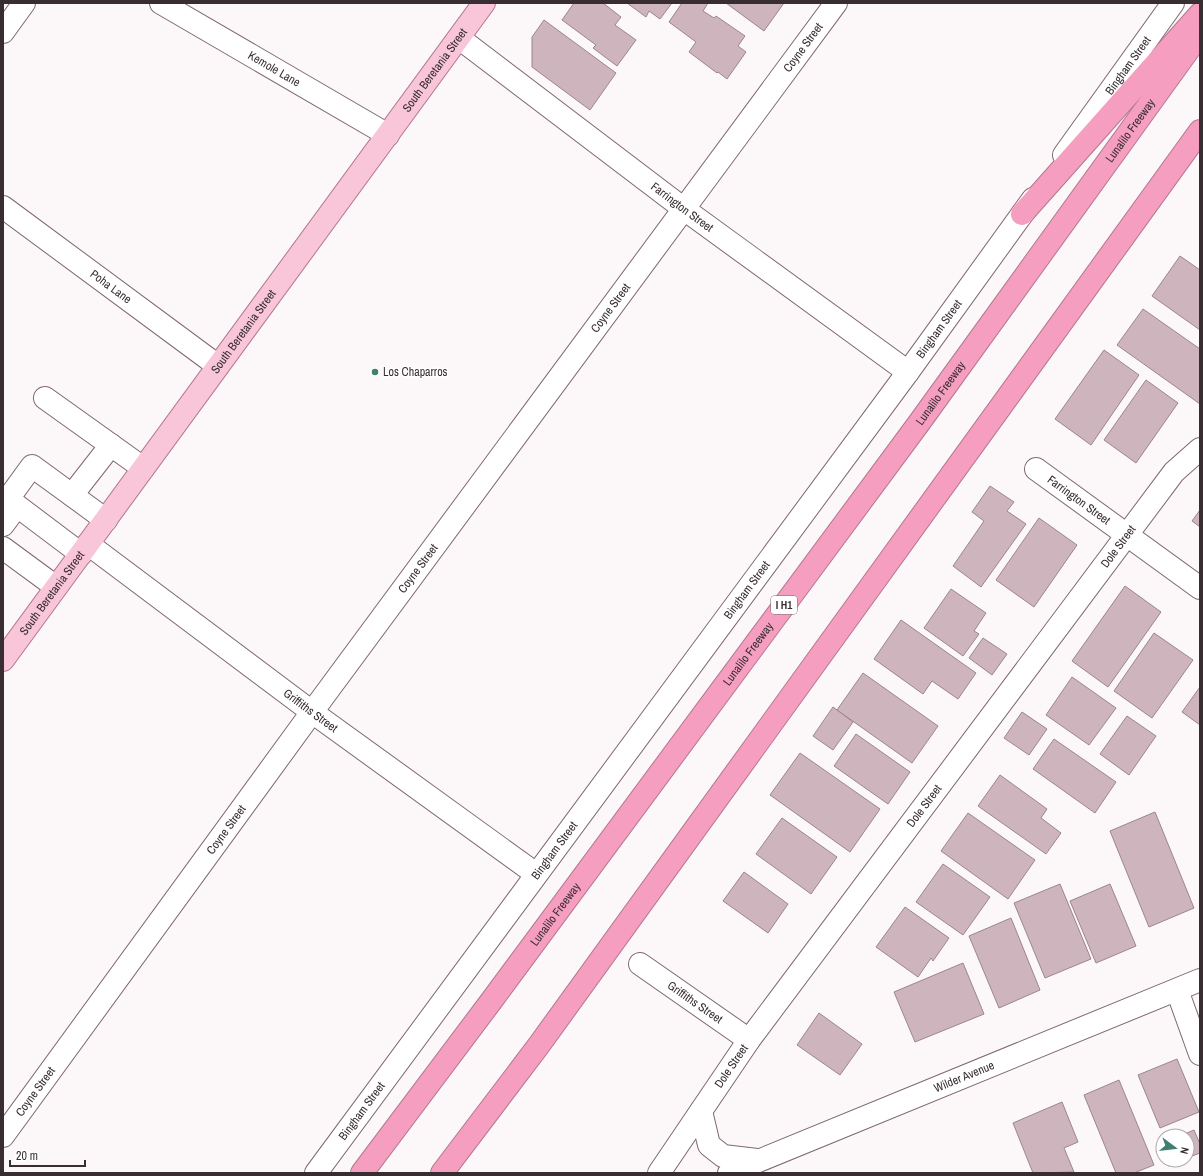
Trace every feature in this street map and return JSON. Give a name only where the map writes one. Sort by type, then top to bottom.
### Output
[{"type":"highway","points":[[1022,214],[1200,14]]},
{"type":"highway","name":"Lunalilo Freeway","points":[[362,1173],[492,1000],[914,429],[1200,34]]},
{"type":"highway","points":[[442,1173],[539,1045],[1200,131]]},
{"type":"main road","name":"South Beretania Street","points":[[3,660],[484,3]]},
{"type":"street","points":[[3,32],[24,3]]},
{"type":"street","name":"Kemole Lane","points":[[161,3],[388,135]]},
{"type":"street","name":"Coyne Street","points":[[3,1136],[312,712],[836,3]]},
{"type":"street","name":"Bingham Street","points":[[316,1173],[908,372],[1173,3]]},
{"type":"street","name":"Farrington Street","points":[[459,38],[684,209],[908,372]]},
{"type":"street","name":"Poha Lane","points":[[3,206],[218,366]]},
{"type":"street","points":[[45,398],[143,468]]},
{"type":"street","points":[[72,495],[111,445]]},
{"type":"street","name":"Dole Street","points":[[660,1173],[749,1040],[1126,534],[1174,472],[1200,449]]},
{"type":"street","points":[[3,524],[17,506],[8,499],[32,466],[106,520]]},
{"type":"street","name":"Farrington Street","points":[[1036,469],[1200,588]]},
{"type":"street","name":"Griffiths Street","points":[[17,506],[84,549],[536,874]]},
{"type":"street","points":[[3,548],[56,587]]},
{"type":"street","name":"Griffiths Street","points":[[640,964],[749,1040]]},
{"type":"street","name":"Wilder Avenue","points":[[729,1173],[765,1162],[1200,980]]},
{"type":"street","points":[[1177,990],[1200,1054]]},
{"type":"street","points":[[701,1111],[709,1145],[723,1156],[765,1162]]},
{"type":"building","points":[[574,3],[603,3],[621,17],[615,25],[636,40],[617,66],[593,48],[596,45],[562,20]]},
{"type":"building","points":[[627,3],[672,3],[660,19],[649,11],[646,17]]},
{"type":"building","points":[[682,3],[708,3],[703,11],[714,18],[716,16],[745,36],[738,46],[746,52],[727,79],[689,52],[696,42],[669,22]]},
{"type":"building","points":[[726,3],[784,3],[764,31]]},
{"type":"building","points":[[544,20],[616,73],[590,110],[532,67],[532,37]]},
{"type":"building","points":[[1180,256],[1200,270],[1200,330],[1152,296]]},
{"type":"building","points":[[1143,309],[1200,349],[1200,404],[1117,345]]},
{"type":"building","points":[[1104,350],[1139,375],[1091,445],[1055,419]]},
{"type":"building","points":[[1146,380],[1178,403],[1136,463],[1104,440]]},
{"type":"building","points":[[990,486],[1014,502],[1007,511],[1026,524],[981,587],[953,566],[984,521],[972,512]]},
{"type":"building","points":[[1200,510],[1200,527],[1192,521]]},
{"type":"building","points":[[1039,518],[1077,545],[1034,607],[996,580]]},
{"type":"building","points":[[1125,586],[1161,612],[1108,687],[1072,661]]},
{"type":"building","points":[[951,589],[986,613],[974,631],[979,634],[963,656],[924,628]]},
{"type":"building","points":[[901,620],[976,673],[958,699],[932,681],[923,694],[874,659]]},
{"type":"building","points":[[1154,633],[1193,660],[1152,718],[1114,691]]},
{"type":"building","points":[[983,638],[1007,654],[992,675],[969,658]]},
{"type":"building","points":[[863,673],[938,726],[912,763],[837,710]]},
{"type":"building","points":[[1072,677],[1116,708],[1089,745],[1046,715]]},
{"type":"building","points":[[1200,687],[1200,725],[1182,712]]},
{"type":"building","points":[[833,707],[853,722],[833,750],[813,736]]},
{"type":"building","points":[[1022,712],[1047,729],[1029,755],[1004,738]]},
{"type":"building","points":[[1127,716],[1156,736],[1129,775],[1100,754]]},
{"type":"building","points":[[856,734],[910,772],[888,804],[834,766]]},
{"type":"building","points":[[1054,739],[1116,782],[1095,813],[1033,769]]},
{"type":"building","points":[[800,753],[880,809],[850,852],[770,795]]},
{"type":"building","points":[[1000,775],[1047,809],[1041,818],[1061,833],[1046,854],[978,806]]},
{"type":"building","points":[[1155,812],[1194,908],[1149,927],[1110,831]]},
{"type":"building","points":[[968,813],[1035,860],[1008,899],[941,851]]},
{"type":"building","points":[[782,818],[837,857],[811,894],[756,854]]},
{"type":"building","points":[[943,864],[990,897],[963,935],[916,902]]},
{"type":"building","points":[[744,872],[788,904],[768,933],[723,901]]},
{"type":"building","points":[[1060,884],[1091,959],[1045,978],[1014,903]]},
{"type":"building","points":[[1110,884],[1136,946],[1096,963],[1070,901]]},
{"type":"building","points":[[905,907],[949,938],[933,961],[931,958],[918,977],[876,947]]},
{"type":"building","points":[[1011,918],[1040,990],[999,1008],[969,936]]},
{"type":"building","points":[[963,963],[984,1014],[915,1042],[894,992]]},
{"type":"building","points":[[819,1013],[862,1044],[840,1075],[797,1045]]},
{"type":"building","points":[[1177,1059],[1199,1112],[1160,1128],[1138,1075]]},
{"type":"building","points":[[1119,1080],[1154,1165],[1134,1173],[1116,1173],[1084,1095]]},
{"type":"building","points":[[1062,1102],[1078,1142],[1064,1148],[1074,1172],[1033,1173],[1013,1123]]},
{"type":"building","points":[[1195,1132],[1200,1144],[1200,1153],[1195,1155]]},
{"type":"place","name":"Los Chaparros","points":[[375,372]]}]
